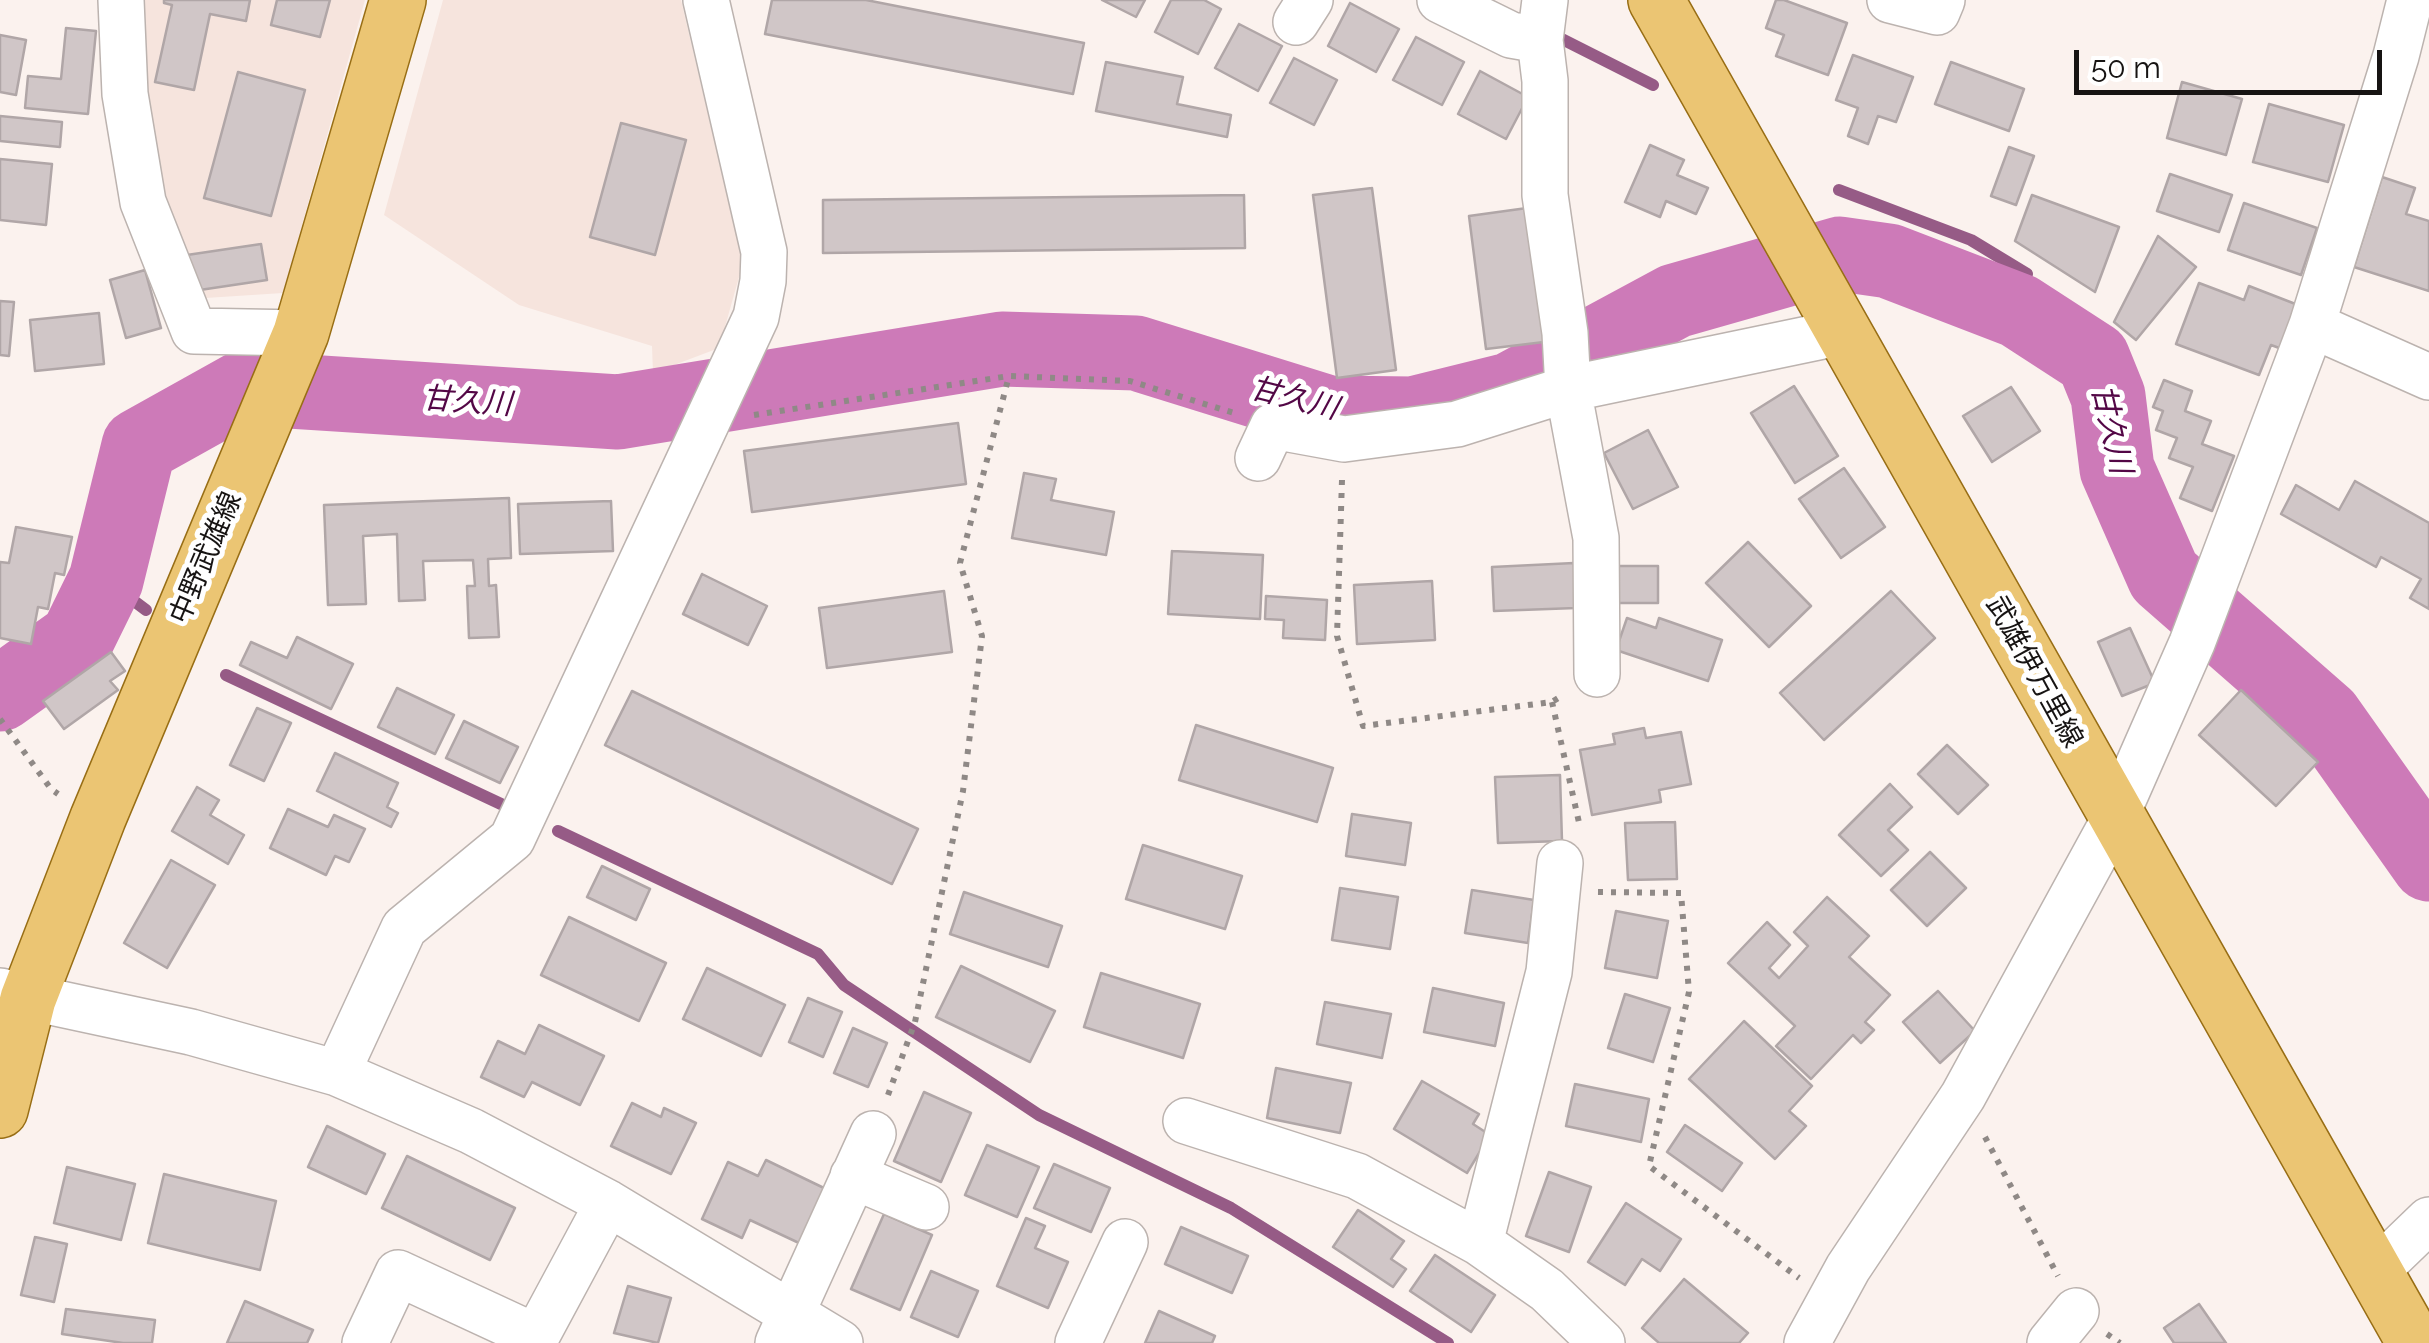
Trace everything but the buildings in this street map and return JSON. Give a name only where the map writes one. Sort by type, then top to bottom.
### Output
[{"type":"main road","name":"中野武雄線","points":[[0,1110],[14,995],[98,818],[285,370],[398,0]]},
{"type":"main road","name":"武雄伊万里線","points":[[1656,0],[2416,1343]]},
{"type":"street","points":[[122,0],[125,94],[143,202],[194,331],[285,370]]},
{"type":"street","points":[[337,1073],[404,928],[512,839],[756,317],[764,280],[764,252],[706,0]]},
{"type":"street","points":[[1440,0],[1511,35],[1544,16],[1545,195],[1565,333],[1568,389],[1596,538],[1597,674]]},
{"type":"street","points":[[1890,0],[1937,12],[1942,0]]},
{"type":"street","points":[[1807,1343],[1848,1268],[1963,1096],[2116,818],[2192,643],[2312,326],[2410,0]]},
{"type":"street","points":[[2312,326],[2429,377]]},
{"type":"street","points":[[1266,442],[1344,438],[1457,424],[1568,389],[1842,332]]},
{"type":"street","points":[[1480,1243],[1550,972],[1558,877]]},
{"type":"street","points":[[14,995],[191,1032],[337,1073],[470,1131],[608,1202],[784,1328],[840,1343]]},
{"type":"street","points":[[1186,1121],[1357,1176],[1480,1243],[1547,1290],[1602,1343]]},
{"type":"street","points":[[784,1328],[872,1134]]},
{"type":"street","points":[[852,1176],[926,1206]]},
{"type":"street","points":[[365,1343],[398,1273],[546,1340],[608,1202]]},
{"type":"street","points":[[2375,1272],[2429,1220]]},
{"type":"street","points":[[1078,1343],[1125,1242]]},
{"type":"path","points":[[872,1134],[915,1022],[963,790],[982,636],[960,563],[1009,376]]},
{"type":"path","points":[[712,415],[769,415],[1009,376],[1130,381],[1266,442]]},
{"type":"path","points":[[1344,438],[1338,636],[1363,726],[1552,702],[1597,674]]},
{"type":"path","points":[[1552,702],[1582,836],[1558,877],[1681,892],[1690,992],[1649,1166],[1830,1302]]},
{"type":"path","points":[[0,719],[51,790],[98,818]]},
{"type":"path","points":[[1963,1096],[2063,1327],[2120,1343]]},
{"type":"shaded area","points":[[143,0],[365,0],[283,293],[190,299],[151,178]]},
{"type":"shaded area","points":[[443,0],[681,0],[743,263],[719,348],[653,373],[652,346],[519,305],[384,215]]},
{"type":"waterway","points":[[1548,32],[1653,85]]},
{"type":"waterway","points":[[1839,190],[1971,240],[2027,274]]},
{"type":"waterway","name":"甘久川","points":[[0,694],[77,639],[106,580],[139,446],[243,388],[618,412],[1002,349],[1136,353],[1329,413],[1413,414],[1510,390],[1675,301],[1840,254],[1889,261],[2019,311],[2093,359],[2108,396],[2117,469],[2164,576],[2325,717],[2429,864]]},
{"type":"waterway","points":[[106,580],[146,610]]},
{"type":"waterway","points":[[226,675],[501,804]]},
{"type":"waterway","points":[[558,831],[818,954],[844,985],[1039,1115],[1231,1208],[1448,1343]]}]
